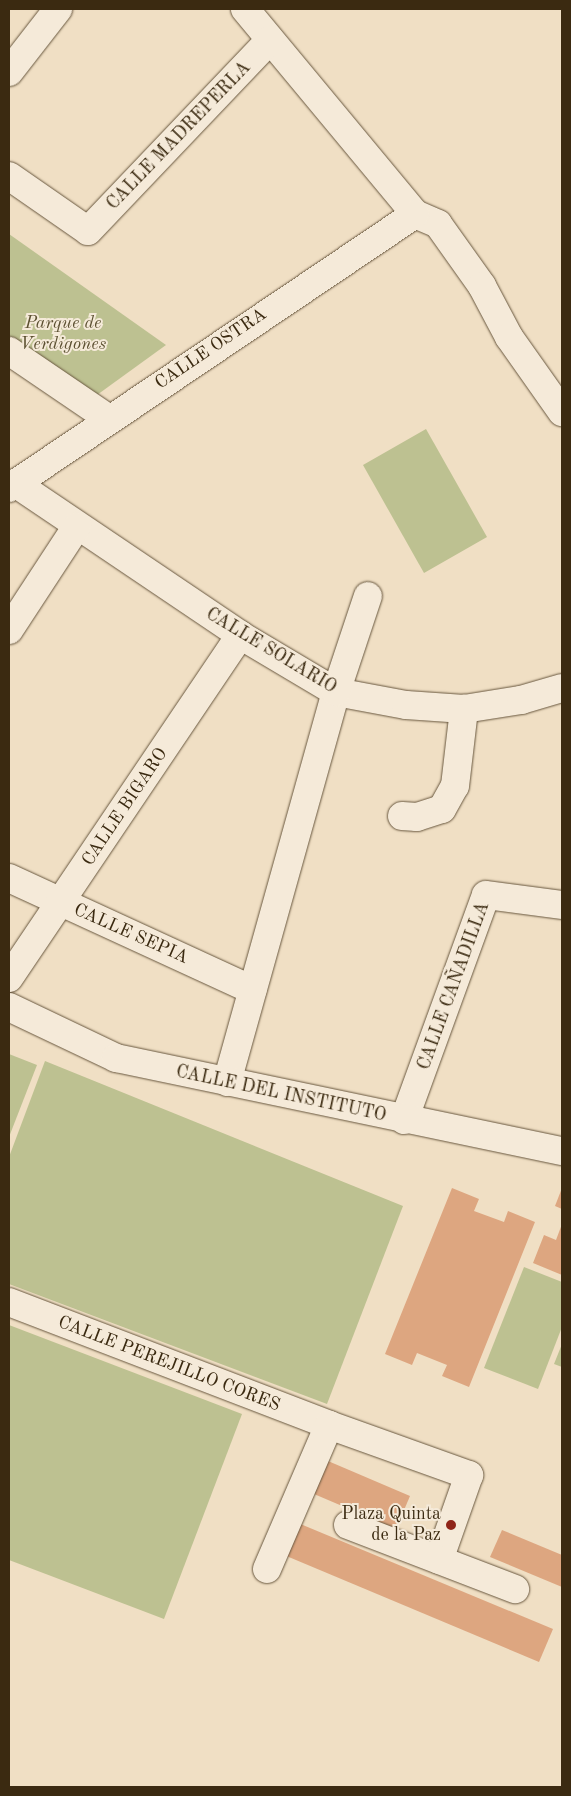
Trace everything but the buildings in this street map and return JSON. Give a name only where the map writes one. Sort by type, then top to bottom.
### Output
[{"type":"street","points":[[9,72],[58,9]]},
{"type":"street","points":[[245,9],[415,214],[438,224],[482,286],[508,337],[562,412]]},
{"type":"street","name":"CALLE MADREPERLA","points":[[9,176],[88,231],[270,40]]},
{"type":"street","name":"CALLE OSTRA","points":[[12,486],[108,419],[415,214]]},
{"type":"street","points":[[9,351],[108,419]]},
{"type":"street","name":"CALLE SOLARIO","points":[[12,486],[77,526],[240,635],[336,692],[406,706],[464,710],[521,700],[562,688]]},
{"type":"street","points":[[9,630],[77,526]]},
{"type":"street","points":[[227,1082],[336,692],[368,596]]},
{"type":"street","name":"CALLE BIGARO","points":[[9,978],[240,635]]},
{"type":"street","points":[[402,816],[417,818],[442,809],[455,786],[464,710]]},
{"type":"street","name":"CALLE SEPIA","points":[[9,878],[253,990]]},
{"type":"street","name":"CALLE CAÑADILLA","points":[[404,1120],[486,895],[562,905]]},
{"type":"street","name":"CALLE DEL INSTITUTO","points":[[9,1007],[116,1058],[404,1120],[562,1151]]},
{"type":"street","name":"CALLE PEREJILLO CORES","points":[[9,1302],[329,1425]]},
{"type":"street","points":[[268,1569],[329,1425],[470,1475],[439,1560]]},
{"type":"street","points":[[348,1525],[515,1589]]},
{"type":"green space","name":"Parque de Verdigones","points":[[9,234],[166,345],[79,408],[9,359]]},
{"type":"green space","points":[[426,429],[487,537],[424,573],[363,465]]},
{"type":"green space","points":[[9,1054],[37,1065],[9,1137]]},
{"type":"green space","points":[[45,1061],[403,1206],[327,1404],[9,1284],[9,1157]]},
{"type":"green space","points":[[524,1267],[562,1282],[562,1327],[538,1389],[484,1368]]},
{"type":"green space","points":[[9,1325],[242,1414],[164,1619],[9,1560]]},
{"type":"green space","points":[[562,1344],[562,1367],[554,1364]]},
{"type":"place","name":"Plaza Quinta de la Paz","points":[[451,1525]]}]
